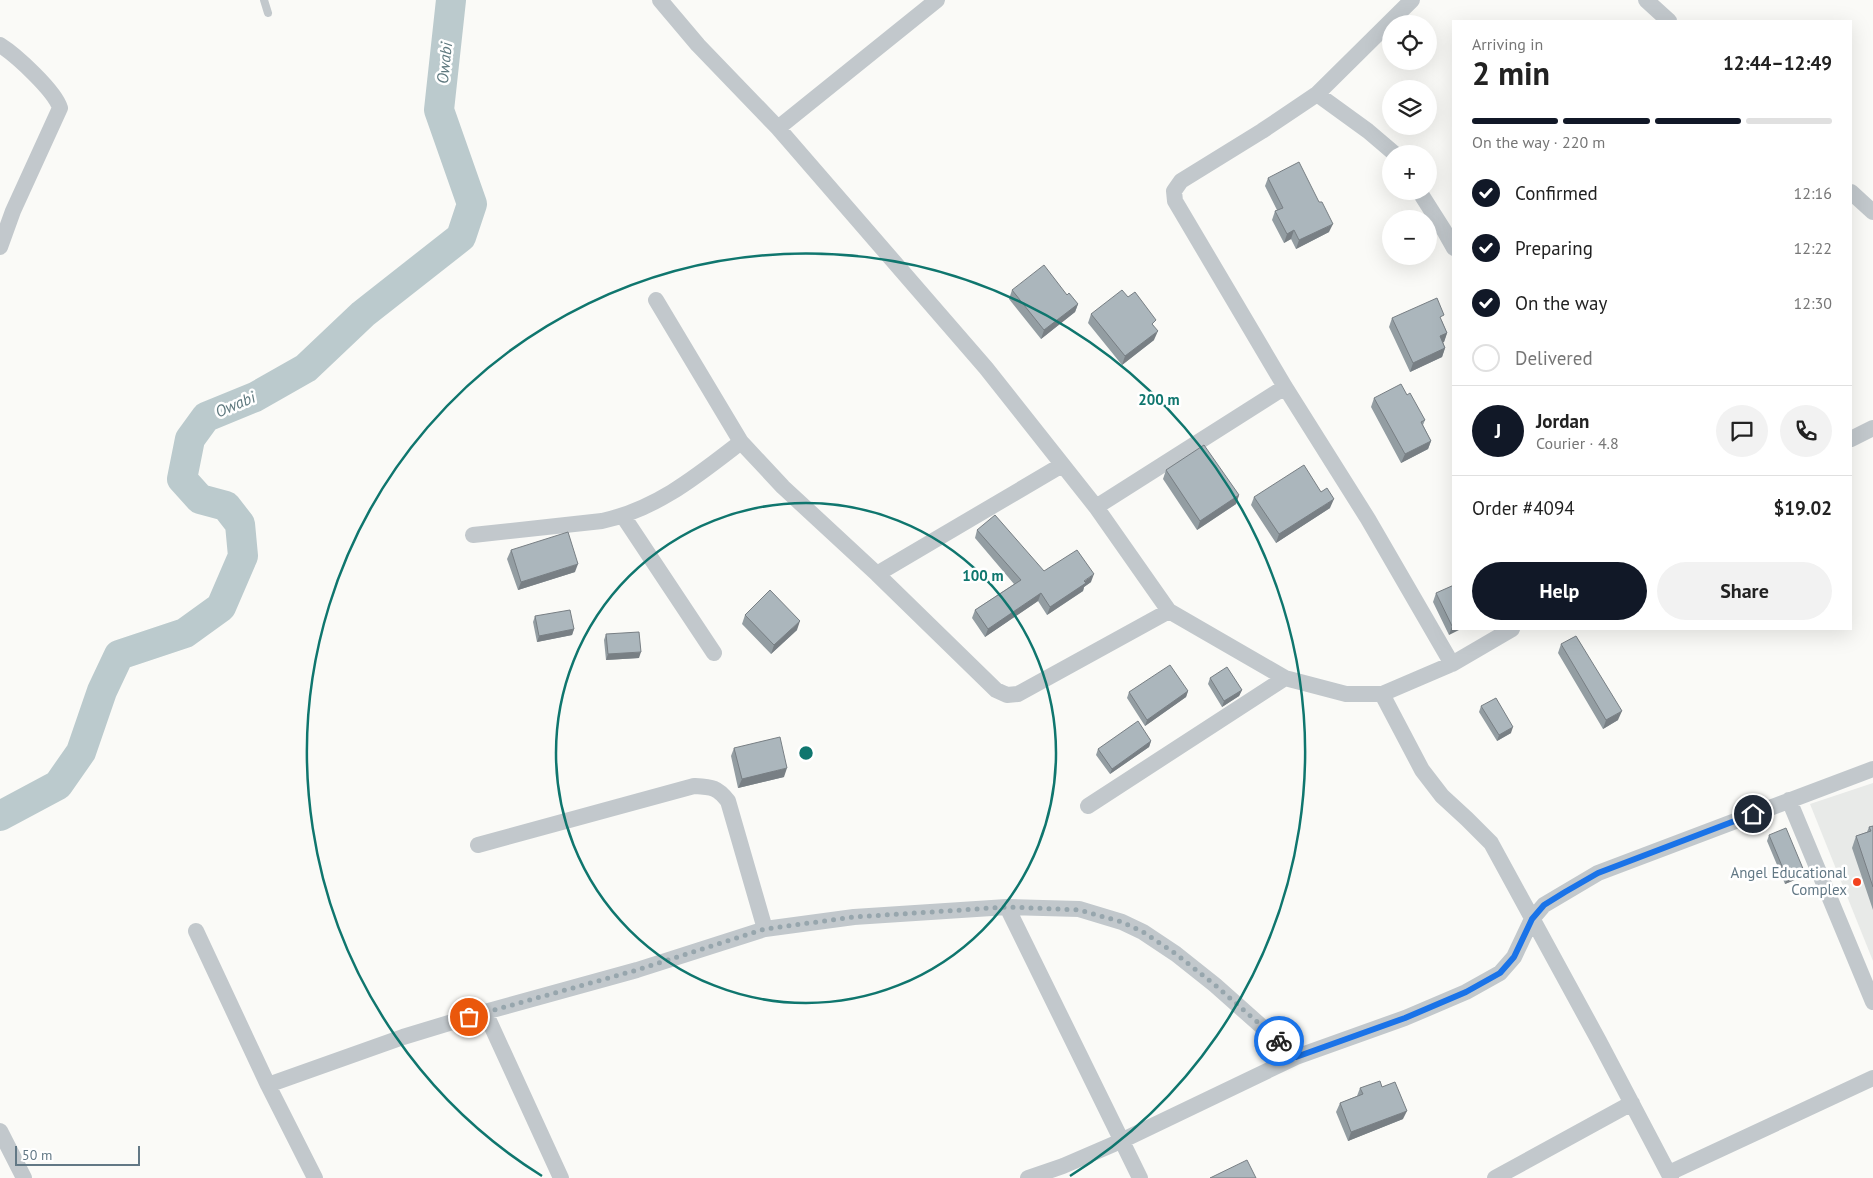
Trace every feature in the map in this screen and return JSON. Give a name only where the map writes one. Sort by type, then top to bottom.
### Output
[{"type":"street","points":[[660,0],[698,45],[778,128],[986,368],[1096,507],[1169,611],[1286,678],[1346,694],[1382,694],[1452,664],[1510,630]]},
{"type":"street","points":[[778,128],[937,0]]},
{"type":"street","points":[[1412,0],[1317,94],[1182,181],[1174,191],[1174,201],[1285,387],[1368,519],[1452,664]]},
{"type":"street","points":[[1646,0],[1668,20]]},
{"type":"street","points":[[0,45],[24,65],[55,98],[60,108],[13,211],[0,247]]},
{"type":"street","points":[[1317,94],[1368,131],[1384,145]]},
{"type":"street","points":[[1852,193],[1873,212]]},
{"type":"street","points":[[1425,200],[1452,244]]},
{"type":"street","points":[[656,300],[741,442],[783,487],[877,574],[996,690],[1007,695],[1018,694],[1169,611]]},
{"type":"street","points":[[1096,507],[1285,387]]},
{"type":"street","points":[[1852,438],[1873,428]]},
{"type":"street","points":[[473,535],[602,521],[623,516],[683,487],[741,442]]},
{"type":"street","points":[[877,574],[1062,465]]},
{"type":"street","points":[[623,516],[714,653]]},
{"type":"street","points":[[1088,806],[1286,678]]},
{"type":"street","points":[[1382,694],[1422,770],[1442,796],[1468,819],[1490,843],[1670,1176],[1873,1078]]},
{"type":"street","points":[[1028,1178],[1063,1166],[1121,1141],[1296,1057],[1405,1018],[1466,992],[1500,973],[1514,957],[1532,919],[1544,905],[1598,873],[1873,769]]},
{"type":"street","points":[[478,845],[694,786],[714,788],[720,791],[728,801],[765,929]]},
{"type":"street","points":[[1789,800],[1873,1002]]},
{"type":"street","points":[[268,1084],[486,1012],[637,970],[765,929],[854,917],[1007,907],[1079,910],[1122,922],[1143,932],[1176,954],[1215,985],[1296,1057]]},
{"type":"street","points":[[1007,907],[1140,1178]]},
{"type":"street","points":[[196,931],[268,1084],[315,1178]]},
{"type":"street","points":[[486,1012],[561,1178]]},
{"type":"street","points":[[1495,1178],[1632,1103]]},
{"type":"street","points":[[0,1131],[24,1178]]},
{"type":"lane","points":[[264,0],[268,13]]},
{"type":"shaded area","name":"Angel Educational Complex","points":[[1873,783],[1873,961],[1810,804]]},
{"type":"building","points":[[1299,162],[1319,202],[1322,202],[1333,224],[1299,240],[1294,230],[1287,234],[1275,211],[1283,208],[1268,178]]},
{"type":"building","points":[[1044,265],[1067,295],[1069,293],[1078,304],[1044,330],[1012,290]]},
{"type":"building","points":[[1122,290],[1128,297],[1135,292],[1156,320],[1152,324],[1158,331],[1125,356],[1091,314]]},
{"type":"building","points":[[1437,298],[1444,315],[1440,317],[1447,333],[1440,336],[1445,348],[1413,363],[1392,318]]},
{"type":"building","points":[[1401,384],[1407,395],[1410,393],[1425,420],[1421,422],[1431,441],[1405,454],[1374,398]]},
{"type":"building","points":[[1204,445],[1239,495],[1200,521],[1166,470]]},
{"type":"building","points":[[1304,465],[1321,492],[1327,488],[1334,499],[1279,534],[1254,497]]},
{"type":"building","points":[[995,515],[1044,571],[1077,550],[1094,574],[1084,581],[1086,583],[1050,607],[1041,593],[988,629],[975,610],[1021,580],[977,530]]},
{"type":"building","points":[[568,532],[578,564],[521,582],[511,550]]},
{"type":"building","points":[[1452,586],[1452,626],[1436,593]]},
{"type":"building","points":[[770,590],[800,621],[774,645],[745,615]]},
{"type":"building","points":[[570,610],[574,629],[539,636],[535,616]]},
{"type":"building","points":[[639,632],[641,652],[608,654],[606,634]]},
{"type":"building","points":[[1576,636],[1622,711],[1606,720],[1561,644]]},
{"type":"building","points":[[1170,665],[1188,691],[1147,720],[1129,692]]},
{"type":"building","points":[[1227,667],[1242,690],[1224,701],[1210,678]]},
{"type":"building","points":[[1496,698],[1513,727],[1499,735],[1481,706]]},
{"type":"building","points":[[1138,721],[1151,741],[1112,769],[1098,749]]},
{"type":"building","points":[[780,737],[787,768],[742,779],[734,748]]},
{"type":"building","points":[[1873,826],[1873,887],[1856,836],[1871,831],[1869,827]]},
{"type":"building","points":[[1786,828],[1804,871],[1787,878],[1769,835]]},
{"type":"building","points":[[1380,1081],[1382,1087],[1395,1082],[1407,1111],[1351,1132],[1340,1103],[1363,1094],[1360,1088]]},
{"type":"building","points":[[1247,1160],[1256,1178],[1210,1178]]},
{"type":"waterway","name":"Owabi","points":[[0,816],[58,785],[81,752],[102,691],[119,655],[185,633],[221,607],[243,556],[240,524],[226,506],[200,499],[182,479],[190,439],[206,417],[255,397],[306,368],[363,314],[461,237],[472,204],[439,110],[451,0]]},
{"type":"way so far","points":[[469,1017],[637,970],[765,929],[854,917],[1007,907],[1079,910],[1122,922],[1143,932],[1176,954],[1215,985],[1279,1041]]},
{"type":"place","name":"Angel Educational Complex","points":[[1857,882]]},
{"type":"route","points":[[1279,1041],[1296,1057],[1405,1018],[1466,992],[1500,973],[1514,957],[1522,944],[1532,919],[1544,905],[1598,873],[1753,814]]}]
